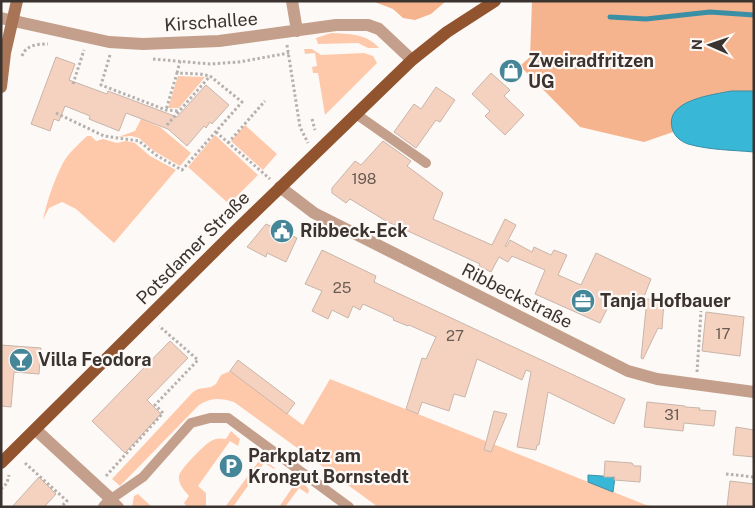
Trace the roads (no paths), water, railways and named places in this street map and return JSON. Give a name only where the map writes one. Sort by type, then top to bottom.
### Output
[{"type":"main road","name":"Potsdamer Straße","points":[[1,463],[280,187],[412,60],[447,32],[496,1]]},
{"type":"street","points":[[1,87],[7,19],[17,1]]},
{"type":"street","points":[[291,31],[292,1]]},
{"type":"street","name":"Kirschallee","points":[[7,19],[109,42],[142,44],[219,41],[336,25],[368,25],[379,29],[412,60]]},
{"type":"street","name":"Ribbeckstraße","points":[[280,187],[314,213],[613,364],[642,376],[754,392]]},
{"type":"street","points":[[36,430],[97,486],[111,504]]},
{"type":"lane","points":[[356,114],[426,163]]},
{"type":"lane","points":[[111,504],[143,477],[191,423],[210,418],[228,418],[349,507]]},
{"type":"water","points":[[731,91],[754,91],[754,152],[696,146],[685,143],[676,136],[672,128],[672,119],[676,111],[683,105],[702,97]]},
{"type":"water","points":[[588,475],[615,477],[613,492],[588,482]]},
{"type":"waterway","points":[[610,17],[646,19],[710,12],[754,15]]},
{"type":"place","name":"Zweiradfritzen UG","points":[[511,71]]},
{"type":"place","name":"Ribbeck-Eck","points":[[282,231]]},
{"type":"place","name":"Tanja Hofbauer","points":[[583,301]]},
{"type":"place","name":"Villa Feodora","points":[[21,360]]},
{"type":"place","name":"Parkplatz am Krongut Bornstedt","points":[[231,466]]}]
